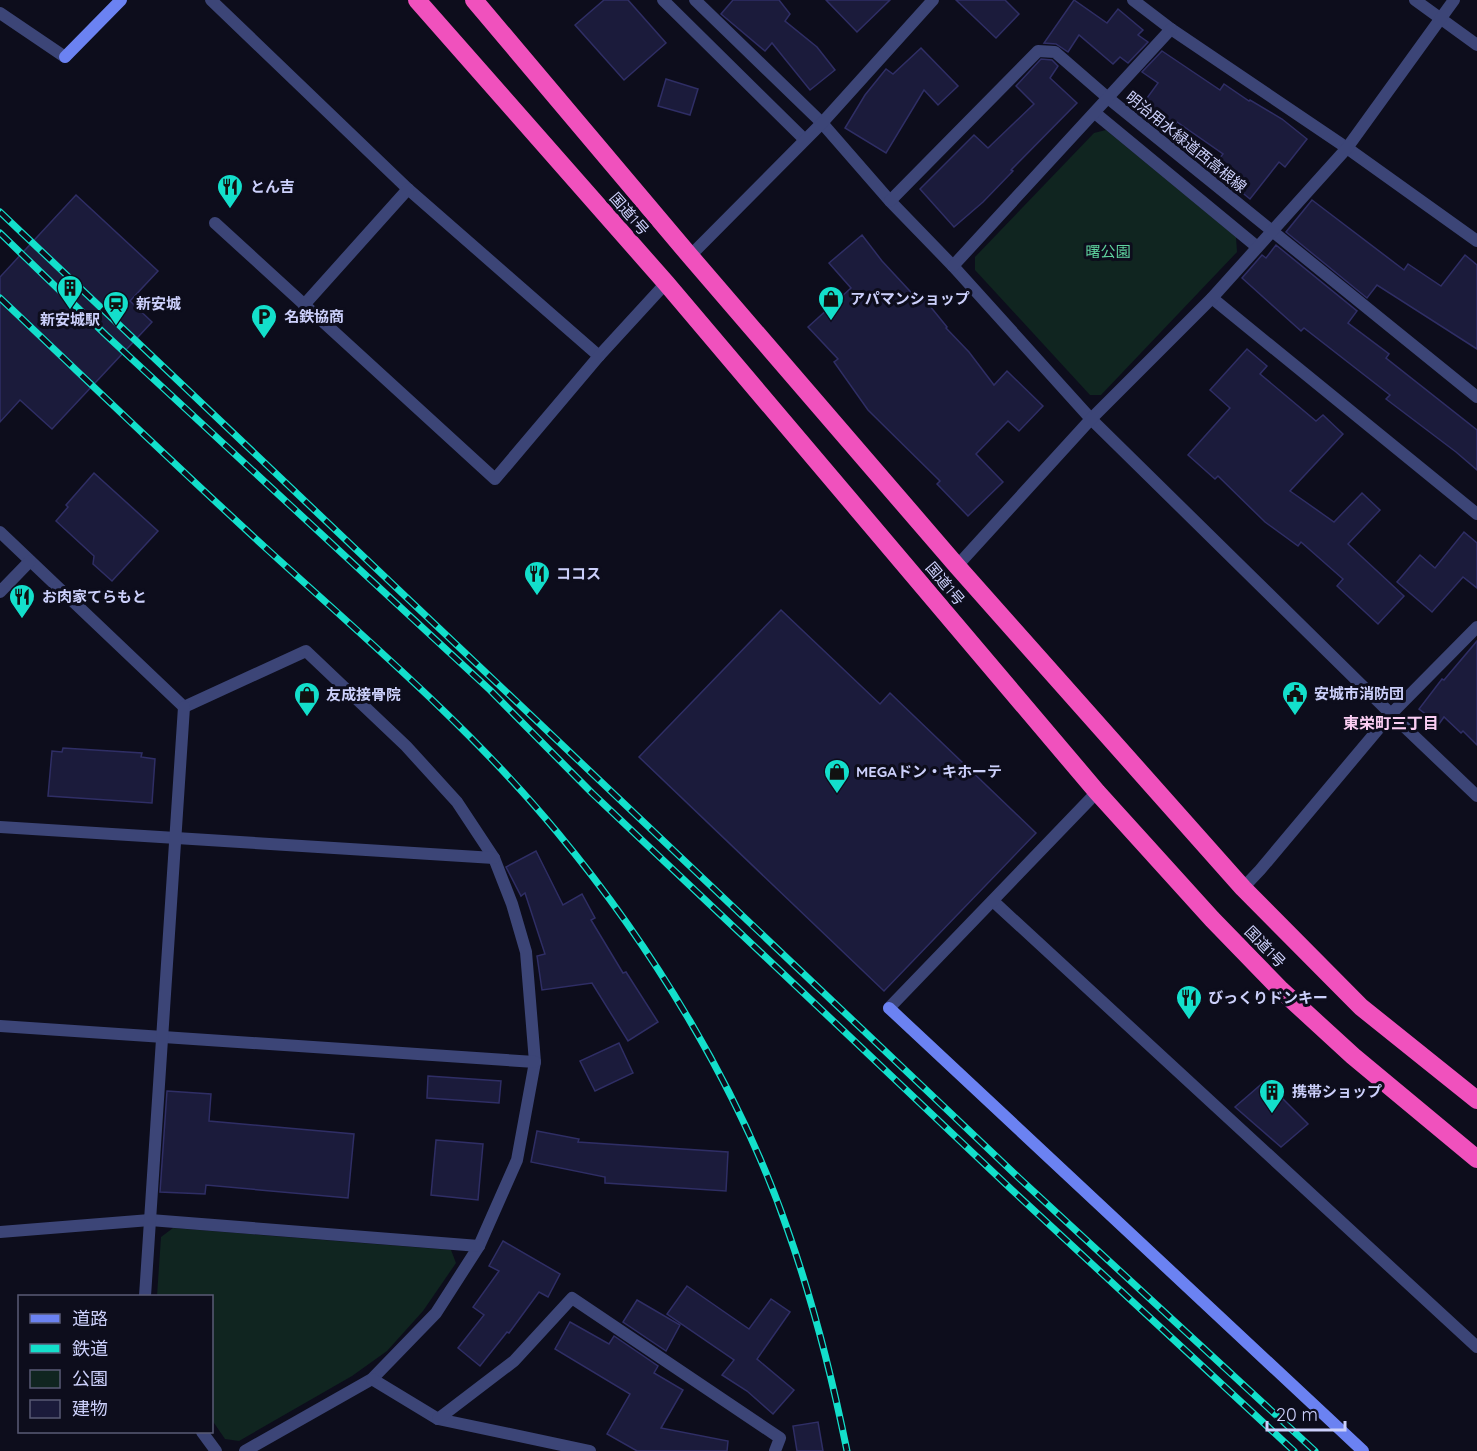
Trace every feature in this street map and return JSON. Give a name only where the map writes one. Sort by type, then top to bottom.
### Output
[{"type":"highway","name":"国道1号","points":[[417,0],[666,283],[1098,792],[1212,919],[1281,990],[1362,1063],[1477,1159]]},
{"type":"highway","name":"国道1号","points":[[474,0],[690,256],[957,566],[1243,888],[1361,1007],[1477,1100]]},
{"type":"street","points":[[0,13],[65,57],[121,0]]},
{"type":"street","points":[[212,0],[408,189],[599,356]]},
{"type":"street","points":[[663,0],[804,139]]},
{"type":"street","points":[[695,0],[822,123],[890,201],[954,266],[1090,419],[1477,796]]},
{"type":"street","points":[[690,256],[822,123],[933,0]]},
{"type":"street","points":[[1133,0],[1171,29],[1347,148],[1477,241]]},
{"type":"street","points":[[1415,0],[1477,45]]},
{"type":"street","points":[[957,566],[1090,419],[1212,298],[1347,148],[1454,0]]},
{"type":"street","points":[[954,266],[1171,29]]},
{"type":"street","name":"明治用水緑道西高根線","points":[[890,201],[1038,51],[1055,52],[1270,231],[1477,397]]},
{"type":"street","points":[[1095,113],[1257,246]]},
{"type":"street","points":[[304,305],[408,189]]},
{"type":"street","points":[[214,223],[495,479],[599,356],[666,283]]},
{"type":"street","points":[[1212,298],[1477,514]]},
{"type":"street","points":[[0,532],[184,707]]},
{"type":"street","points":[[0,592],[30,561]]},
{"type":"street","points":[[1243,888],[1391,714],[1477,627]]},
{"type":"street","points":[[184,707],[306,651],[406,746],[457,802],[494,858],[512,904],[526,952],[535,1062],[517,1160],[479,1246],[436,1313],[372,1379],[245,1451]]},
{"type":"street","points":[[145,1295],[184,707]]},
{"type":"street","points":[[1098,792],[889,1008],[1364,1451]]},
{"type":"street","points":[[0,827],[494,858]]},
{"type":"street","points":[[993,901],[1477,1347]]},
{"type":"street","points":[[0,1026],[535,1062]]},
{"type":"street","points":[[0,1232],[150,1220],[479,1246]]},
{"type":"street","points":[[438,1419],[514,1361],[572,1298],[780,1438],[775,1451]]},
{"type":"street","points":[[372,1379],[438,1419],[590,1451]]},
{"type":"street","points":[[203,1433],[216,1451]]},
{"type":"green space","name":"曙公園","points":[[1106,130],[1236,237],[1237,252],[1101,395],[1090,395],[975,270],[975,257],[1094,133]]},
{"type":"green space","points":[[173,1228],[451,1250],[456,1263],[423,1311],[387,1351],[352,1376],[239,1441],[225,1439],[213,1421],[213,1295],[157,1295],[161,1237]]},
{"type":"building","points":[[604,0],[628,0],[666,43],[624,80],[575,25]]},
{"type":"building","points":[[733,0],[779,0],[790,14],[785,21],[817,47],[835,70],[810,90],[772,43],[765,51],[721,14]]},
{"type":"building","points":[[826,0],[890,0],[857,32]]},
{"type":"building","points":[[956,0],[1005,0],[1019,14],[996,38]]},
{"type":"building","points":[[1074,0],[1107,23],[1118,9],[1143,30],[1138,35],[1148,42],[1128,63],[1120,57],[1113,64],[1079,35],[1068,52],[1056,44],[1044,43]]},
{"type":"building","points":[[921,48],[958,86],[938,105],[924,90],[886,153],[845,128],[865,95],[886,69],[893,74]]},
{"type":"building","points":[[1162,51],[1220,90],[1224,84],[1282,119],[1307,139],[1285,167],[1279,162],[1250,199],[1212,168],[1223,154],[1177,122],[1170,131],[1139,109],[1158,83],[1142,72]]},
{"type":"building","points":[[1041,59],[1052,60],[1058,66],[1050,78],[1077,103],[983,202],[954,227],[920,189],[974,135],[988,148],[1034,104],[1016,86]]},
{"type":"building","points":[[666,79],[698,89],[690,115],[658,106]]},
{"type":"building","name":"新安城駅","points":[[76,195],[158,271],[130,301],[152,322],[52,429],[20,400],[0,422],[0,277]]},
{"type":"building","points":[[1312,200],[1404,270],[1408,264],[1441,286],[1465,255],[1477,265],[1477,349],[1377,285],[1367,298],[1286,232]]},
{"type":"building","points":[[862,235],[882,261],[921,303],[925,300],[994,385],[1007,371],[1043,406],[1019,431],[1008,421],[976,454],[1003,482],[968,516],[937,484],[940,481],[868,410],[834,362],[838,359],[808,327],[851,288],[829,263]]},
{"type":"building","points":[[1276,245],[1357,311],[1348,323],[1389,354],[1386,358],[1477,430],[1477,470],[1386,399],[1390,395],[1304,328],[1301,331],[1242,278],[1262,255],[1266,258]]},
{"type":"building","points":[[1247,349],[1267,366],[1260,374],[1316,421],[1323,415],[1343,434],[1290,491],[1334,522],[1362,493],[1380,510],[1348,544],[1404,596],[1378,624],[1337,586],[1343,579],[1301,542],[1298,546],[1265,522],[1218,476],[1215,479],[1188,455],[1230,408],[1210,390]]},
{"type":"building","points":[[94,473],[158,531],[112,581],[93,564],[94,556],[56,521],[68,507],[66,505]]},
{"type":"building","points":[[1464,532],[1477,543],[1477,588],[1463,577],[1432,612],[1397,582],[1420,555],[1435,568]]},
{"type":"building","name":"MEGAドン・キホーテ","points":[[781,610],[880,704],[890,693],[1036,833],[884,991],[639,757]]},
{"type":"building","points":[[1477,641],[1477,745],[1444,717],[1439,724],[1419,709],[1442,679],[1444,680]]},
{"type":"building","points":[[63,748],[142,753],[141,757],[155,759],[152,803],[48,796],[52,751],[62,752]]},
{"type":"building","points":[[536,851],[563,905],[582,894],[595,918],[591,920],[623,973],[626,972],[658,1022],[628,1041],[592,983],[542,990],[537,956],[545,954],[525,893],[521,896],[506,867]]},
{"type":"building","points":[[619,1043],[633,1073],[595,1091],[580,1061]]},
{"type":"building","points":[[428,1076],[501,1081],[499,1103],[427,1098]]},
{"type":"building","name":"携帯ショップ","points":[[1265,1081],[1308,1124],[1281,1147],[1235,1107]]},
{"type":"building","points":[[167,1091],[211,1094],[209,1121],[354,1134],[348,1198],[206,1185],[205,1194],[160,1192]]},
{"type":"building","points":[[537,1131],[579,1139],[578,1142],[728,1152],[726,1191],[605,1183],[605,1177],[531,1162]]},
{"type":"building","points":[[436,1140],[483,1144],[478,1200],[431,1195]]},
{"type":"building","points":[[503,1241],[560,1274],[548,1297],[539,1292],[509,1333],[507,1332],[480,1366],[458,1348],[484,1315],[473,1307],[499,1271],[489,1266]]},
{"type":"building","points":[[687,1286],[749,1329],[771,1299],[790,1312],[757,1359],[794,1390],[773,1414],[747,1391],[722,1375],[734,1360],[667,1314]]},
{"type":"building","points":[[637,1300],[680,1325],[666,1351],[623,1322]]},
{"type":"building","points":[[570,1322],[609,1344],[614,1336],[658,1366],[654,1373],[683,1390],[661,1428],[728,1441],[727,1451],[637,1451],[607,1434],[630,1394],[555,1349]]},
{"type":"building","points":[[818,1422],[823,1451],[797,1451],[793,1426]]},
{"type":"railway","points":[[0,212],[1019,1178],[1315,1451]]},
{"type":"railway","points":[[0,233],[107,336],[490,690],[592,793],[1012,1190],[1294,1451]]},
{"type":"railway","points":[[0,298],[200,487],[454,721],[524,794],[592,876],[659,971],[690,1021],[745,1125],[788,1231],[814,1312],[847,1451]]},
{"type":"place","name":"とん吉","points":[[230,210]]},
{"type":"place","name":"新安城駅","points":[[70,311]]},
{"type":"place","name":"アパマンショップ","points":[[831,322]]},
{"type":"place","name":"新安城","points":[[116,327]]},
{"type":"place","name":"名鉄協商","points":[[264,340]]},
{"type":"place","name":"ココス","points":[[537,597]]},
{"type":"place","name":"お肉家てらもと","points":[[22,620]]},
{"type":"place","name":"安城市消防団","points":[[1295,717]]},
{"type":"place","name":"友成接骨院","points":[[307,718]]},
{"type":"place","name":"MEGAドン・キホーテ","points":[[837,795]]},
{"type":"place","name":"びっくりドンキー","points":[[1189,1021]]},
{"type":"place","name":"携帯ショップ","points":[[1272,1115]]},
{"type":"district","name":"東栄町三丁目","points":[[1391,723]]}]
